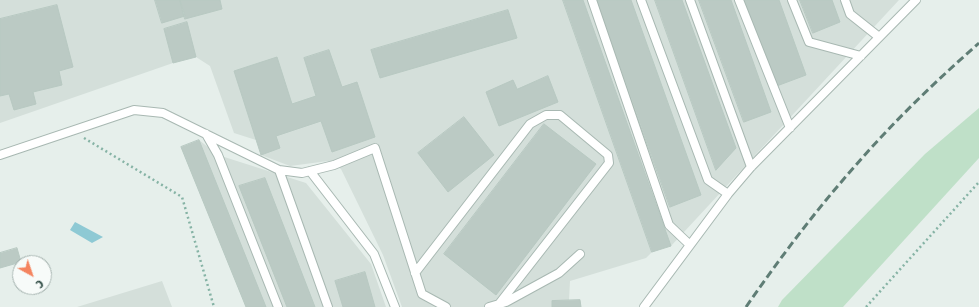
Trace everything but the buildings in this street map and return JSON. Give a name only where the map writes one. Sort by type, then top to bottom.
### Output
[{"type":"lane","points":[[592,0],[668,225],[690,245]]},
{"type":"lane","points":[[641,0],[708,180],[728,194]]},
{"type":"lane","points":[[690,0],[751,167]]},
{"type":"lane","points":[[738,0],[790,128]]},
{"type":"lane","points":[[792,0],[809,42],[861,56]]},
{"type":"lane","points":[[845,0],[850,14],[879,37]]},
{"type":"lane","points":[[644,307],[728,194],[751,167],[916,0]]},
{"type":"lane","points":[[0,155],[134,110],[163,113],[279,170],[302,173],[334,165],[375,148],[422,294],[446,307]]},
{"type":"lane","points":[[415,273],[530,124],[546,115],[560,115],[608,155],[609,163],[499,304]]},
{"type":"lane","points":[[206,134],[218,155],[278,307]]},
{"type":"lane","points":[[279,170],[328,307]]},
{"type":"lane","points":[[310,171],[374,254],[395,307]]},
{"type":"lane","points":[[489,307],[506,302],[559,273],[580,254]]},
{"type":"path","points":[[74,131],[182,197],[214,307]]},
{"type":"path","points":[[866,307],[979,182]]},
{"type":"shaded area","points":[[0,0],[899,0],[671,246],[652,252],[646,258],[570,281],[569,300],[580,300],[581,307],[402,307],[383,255],[341,169],[328,161],[290,166],[261,155],[256,140],[234,133],[210,66],[196,57],[173,63],[0,123]]},
{"type":"shaded area","points":[[199,140],[218,155],[306,183],[371,264],[386,307],[246,307],[181,147]]},
{"type":"shaded area","points":[[162,281],[172,307],[77,307]]},
{"type":"green space","points":[[979,108],[979,158],[843,307],[778,307],[782,300],[925,154]]},
{"type":"water","points":[[75,222],[103,237],[92,243],[70,230]]},
{"type":"railway","points":[[746,307],[799,234],[856,165],[916,102],[979,43]]}]
